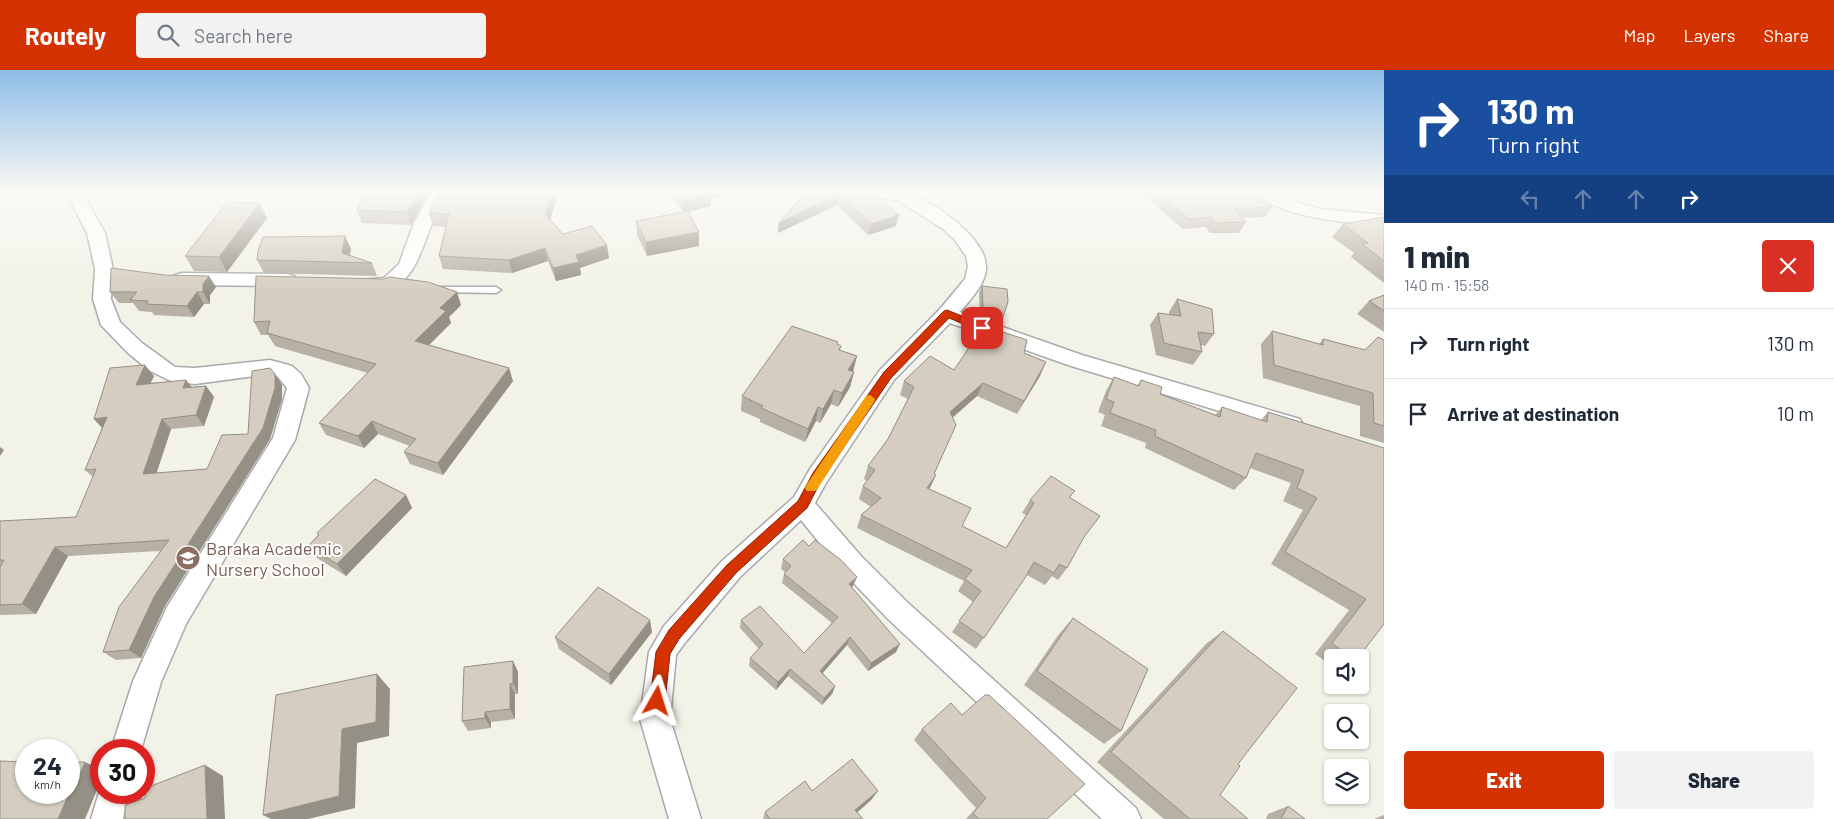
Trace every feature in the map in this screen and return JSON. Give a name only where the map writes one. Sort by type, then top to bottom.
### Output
[{"type":"street","points":[[92,226],[113,271],[102,299],[111,325],[157,366],[172,374],[194,376],[270,367],[285,371],[294,378],[298,388],[284,440],[176,616],[147,681],[129,739]]},
{"type":"street","points":[[345,283],[394,286],[407,266],[422,226]]},
{"type":"street","points":[[685,819],[655,720],[663,652],[674,635],[731,569],[802,504],[818,476],[888,375],[947,314],[972,283],[977,266],[974,254],[963,237],[948,226]]},
{"type":"street","points":[[165,278],[201,281],[302,280]]},
{"type":"street","points":[[947,314],[1070,358],[1311,431]]},
{"type":"street","points":[[802,504],[852,564],[898,611],[1125,819]]},
{"type":"street","points":[[107,819],[111,804]]},
{"type":"lane","points":[[428,290],[496,290]]},
{"type":"building","points":[[208,226],[243,226],[219,257],[185,256]]},
{"type":"building","points":[[446,226],[556,226],[563,234],[592,226],[607,245],[576,255],[579,262],[553,268],[545,248],[509,260],[439,256]]},
{"type":"building","points":[[638,226],[696,226],[699,232],[646,242]]},
{"type":"building","points":[[1346,226],[1384,226],[1384,261],[1362,244],[1368,243]]},
{"type":"building","points":[[345,236],[342,253],[372,263],[257,260],[263,237]]},
{"type":"building","points":[[111,268],[165,275],[209,276],[203,284],[203,292],[197,292],[187,306],[146,304],[148,301],[130,300],[137,292],[110,292]]},
{"type":"building","points":[[256,276],[384,279],[389,277],[428,282],[457,292],[440,308],[446,311],[415,341],[509,368],[438,463],[404,452],[416,439],[372,421],[358,436],[319,423],[376,364],[267,333],[270,321],[254,322]]},
{"type":"building","points":[[982,286],[1007,289],[1008,302],[1003,317],[983,310]]},
{"type":"building","points":[[1384,295],[1384,311],[1369,301]]},
{"type":"building","points":[[1177,299],[1212,309],[1214,334],[1198,332],[1202,352],[1164,343],[1158,313],[1181,316]]},
{"type":"building","points":[[986,322],[1001,327],[1000,331],[1027,340],[1024,353],[1046,362],[1024,401],[983,383],[950,412],[956,425],[934,474],[936,475],[927,488],[971,508],[962,526],[1006,548],[1034,503],[1030,500],[1051,476],[1075,491],[1069,497],[1100,516],[1084,537],[1067,568],[1059,564],[1054,573],[1034,562],[984,638],[959,621],[981,591],[965,579],[972,570],[861,515],[881,498],[863,486],[875,470],[868,466],[888,439],[914,387],[904,381],[930,356],[954,370],[978,334],[981,324],[986,326]]},
{"type":"building","points":[[792,326],[838,342],[837,344],[841,346],[839,350],[857,356],[848,370],[854,372],[842,393],[834,390],[823,409],[818,407],[808,429],[761,408],[763,406],[742,396]]},
{"type":"building","points":[[1272,331],[1323,345],[1323,339],[1365,350],[1378,337],[1384,340],[1384,426],[1374,423],[1373,393],[1274,365]]},
{"type":"building","points":[[145,365],[136,385],[186,380],[183,388],[206,386],[196,415],[162,419],[143,474],[207,469],[222,435],[248,434],[252,371],[270,368],[275,374],[275,388],[263,428],[154,597],[129,650],[103,652],[119,607],[169,540],[55,547],[22,604],[0,605],[0,567],[4,560],[0,560],[0,521],[76,517],[96,469],[85,470],[107,417],[94,419],[110,368]]},
{"type":"building","points":[[1114,377],[1139,386],[1141,380],[1162,387],[1160,394],[1220,417],[1222,407],[1267,422],[1268,412],[1384,448],[1384,624],[1365,649],[1340,649],[1332,643],[1366,599],[1285,552],[1317,498],[1297,488],[1304,470],[1256,453],[1246,478],[1155,436],[1156,430],[1110,413],[1114,402],[1106,399]]},
{"type":"building","points":[[375,479],[406,495],[337,564],[308,546],[319,535],[317,533]]},
{"type":"building","points":[[803,540],[809,546],[815,540],[841,560],[857,577],[849,584],[900,644],[871,663],[850,637],[820,671],[835,686],[824,698],[790,669],[778,682],[750,658],[763,644],[741,620],[760,606],[804,653],[838,617],[784,574],[791,566],[783,559]]},
{"type":"building","points":[[598,587],[650,620],[609,674],[555,637]]},
{"type":"building","points":[[1073,618],[1148,669],[1121,731],[1037,671]]},
{"type":"building","points":[[1223,631],[1297,688],[1238,764],[1240,766],[1220,795],[1248,819],[1190,819],[1111,752]]},
{"type":"building","points":[[513,661],[513,683],[510,684],[510,709],[485,712],[485,718],[462,721],[464,667]]},
{"type":"building","points":[[377,674],[376,722],[342,729],[339,796],[263,815],[276,695]]},
{"type":"building","points":[[985,695],[989,695],[1085,784],[1047,819],[979,819],[973,813],[986,798],[922,729],[951,703],[962,715]]},
{"type":"building","points":[[852,759],[878,791],[855,810],[863,819],[770,819],[765,812],[805,781],[812,791]]},
{"type":"building","points":[[0,761],[15,762],[15,804],[64,804],[58,819],[0,819]]},
{"type":"building","points":[[80,762],[85,762],[80,774]]},
{"type":"building","points":[[205,765],[207,819],[125,819],[125,805],[155,804],[155,784]]},
{"type":"building","points":[[1288,806],[1305,819],[1281,819]]},
{"type":"slow traffic","points":[[811,488],[870,399]]},
{"type":"place","name":"Baraka Academic Nursery School","points":[[188,558]]},
{"type":"route","points":[[657,701],[663,652],[674,635],[731,569],[802,504],[818,476],[888,375],[947,314],[982,328]]}]
